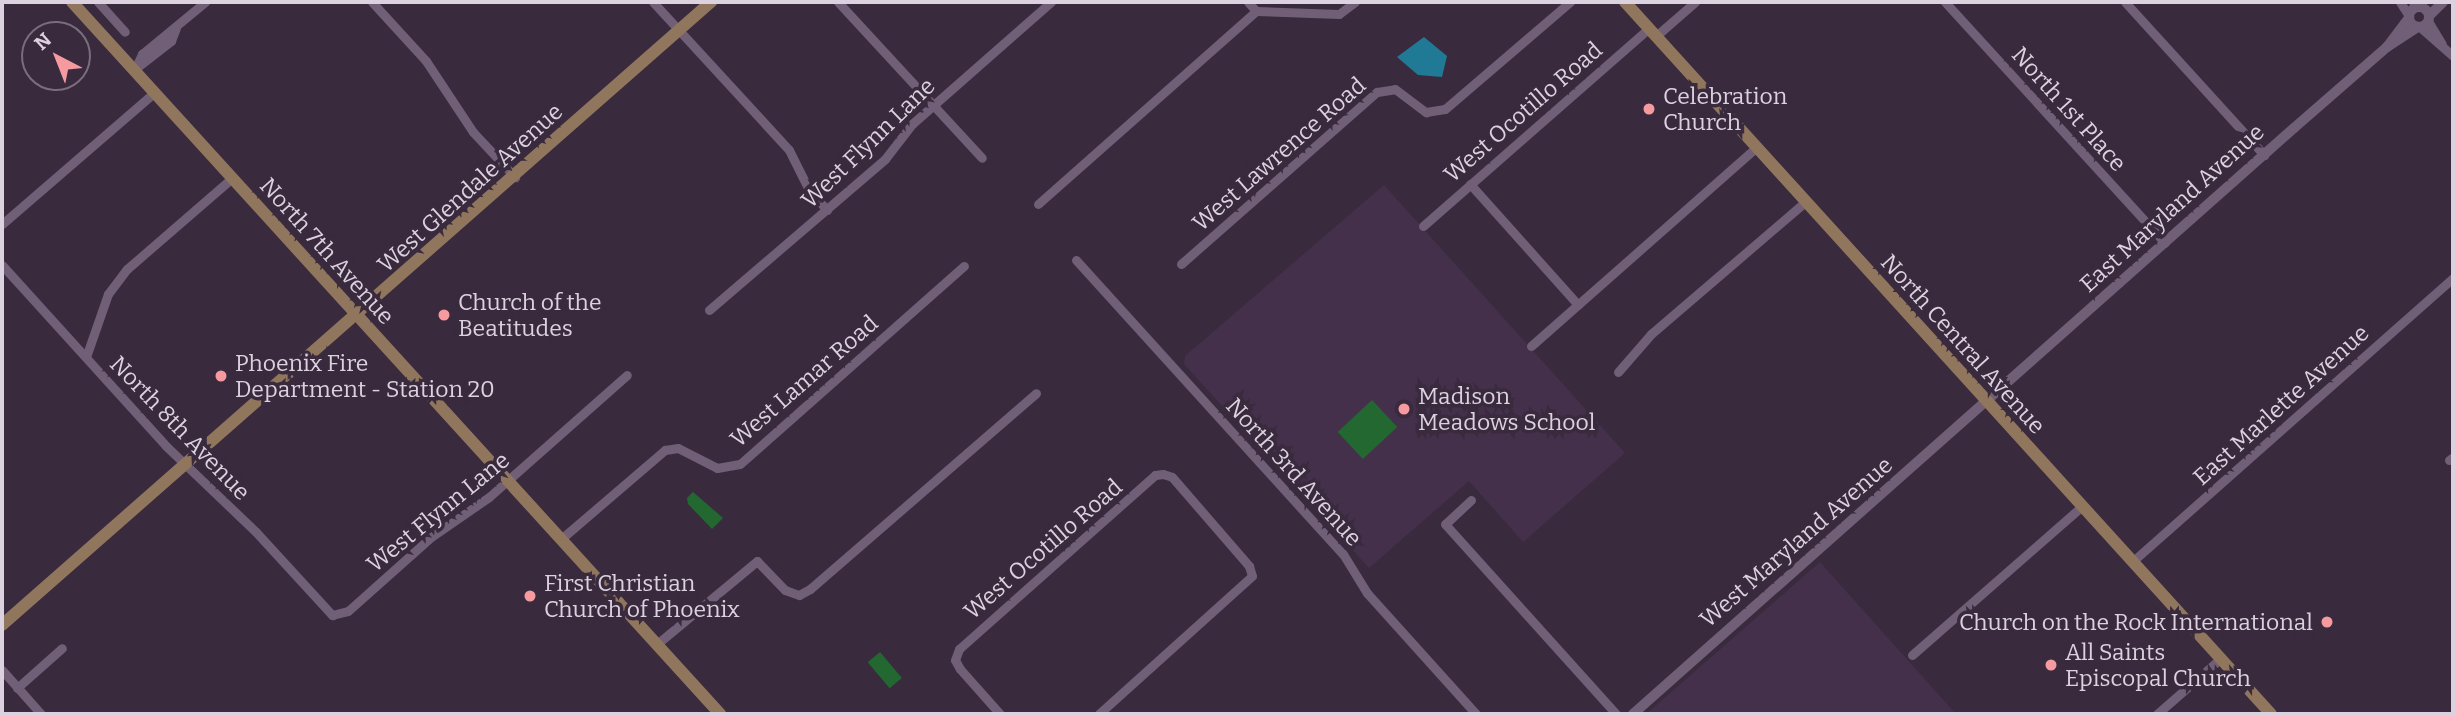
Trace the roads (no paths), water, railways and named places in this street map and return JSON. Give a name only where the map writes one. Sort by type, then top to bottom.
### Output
[{"type":"main road","name":"North 7th Avenue","points":[[72,2],[720,714]]},
{"type":"main road","name":"West Glendale Avenue","points":[[2,625],[358,316],[711,2]]},
{"type":"main road","name":"North Central Avenue","points":[[1625,2],[2271,714]]},
{"type":"street","points":[[97,2],[125,32]]},
{"type":"street","points":[[135,69],[142,54],[205,2]]},
{"type":"street","points":[[372,2],[426,61],[473,132],[514,177]]},
{"type":"street","points":[[653,2],[789,150],[809,190],[827,210]]},
{"type":"street","points":[[838,2],[982,158]]},
{"type":"street","name":"West Flynn Lane","points":[[709,310],[885,159],[933,105],[1051,2]]},
{"type":"street","points":[[1248,2],[1256,11]]},
{"type":"street","points":[[1038,204],[1256,11],[1339,14],[1355,2]]},
{"type":"street","name":"West Lawrence Road","points":[[1181,264],[1377,92],[1395,89],[1426,112],[1445,110],[1570,2]]},
{"type":"street","name":"West Ocotillo Road","points":[[1423,226],[1652,32],[1695,2]]},
{"type":"street","name":"North 1st Place","points":[[1945,2],[2165,243]]},
{"type":"street","points":[[2125,2],[2264,155]]},
{"type":"street","points":[[2400,2],[2419,14],[2453,56]]},
{"type":"street","name":"East Maryland Avenue","points":[[1987,402],[2387,47],[2419,14],[2443,2]]},
{"type":"street","points":[[2,224],[155,92]]},
{"type":"street","points":[[1531,346],[1757,147]]},
{"type":"street","points":[[86,357],[108,294],[127,269],[232,178]]},
{"type":"street","points":[[1470,184],[1578,304]]},
{"type":"street","points":[[1618,372],[1651,334],[1806,201]]},
{"type":"street","name":"North 3rd Avenue","points":[[1076,260],[1351,563],[1367,593],[1476,714]]},
{"type":"street","name":"North 8th Avenue","points":[[2,265],[186,466],[256,532],[332,615]]},
{"type":"street","name":"West Lamar Road","points":[[561,539],[665,450],[678,448],[717,468],[740,464],[964,266]]},
{"type":"street","name":"East Marlette Avenue","points":[[2133,561],[2453,278]]},
{"type":"street","name":"West Flynn Lane","points":[[332,615],[348,611],[431,537],[508,481],[627,375]]},
{"type":"street","points":[[657,645],[757,561],[785,590],[799,595],[810,589],[1036,393]]},
{"type":"street","name":"West Maryland Avenue","points":[[1633,714],[1987,402]]},
{"type":"street","name":"West Ocotillo Road","points":[[1000,714],[955,660],[958,649],[1155,475],[1163,474],[1172,477],[1242,557],[1252,576],[1100,714]]},
{"type":"street","points":[[1471,500],[1445,524],[1616,714]]},
{"type":"street","points":[[1912,655],[2082,506]]},
{"type":"street","points":[[17,688],[62,648]]},
{"type":"street","points":[[2157,714],[2221,658]]},
{"type":"street","points":[[2,670],[41,714]]},
{"type":"water","points":[[1424,37],[1447,56],[1442,77],[1418,75],[1397,57]]},
{"type":"place","name":"Celebration Church","points":[[1649,109]]},
{"type":"place","name":"Church of the Beatitudes","points":[[444,315]]},
{"type":"place","name":"Phoenix Fire Department - Station 20","points":[[221,376]]},
{"type":"place","name":"Madison Meadows School","points":[[1404,409]]},
{"type":"place","name":"First Christian Church of Phoenix","points":[[530,596]]},
{"type":"place","name":"Church on the Rock International","points":[[2327,622]]},
{"type":"place","name":"All Saints Episcopal Church","points":[[2051,665]]}]
